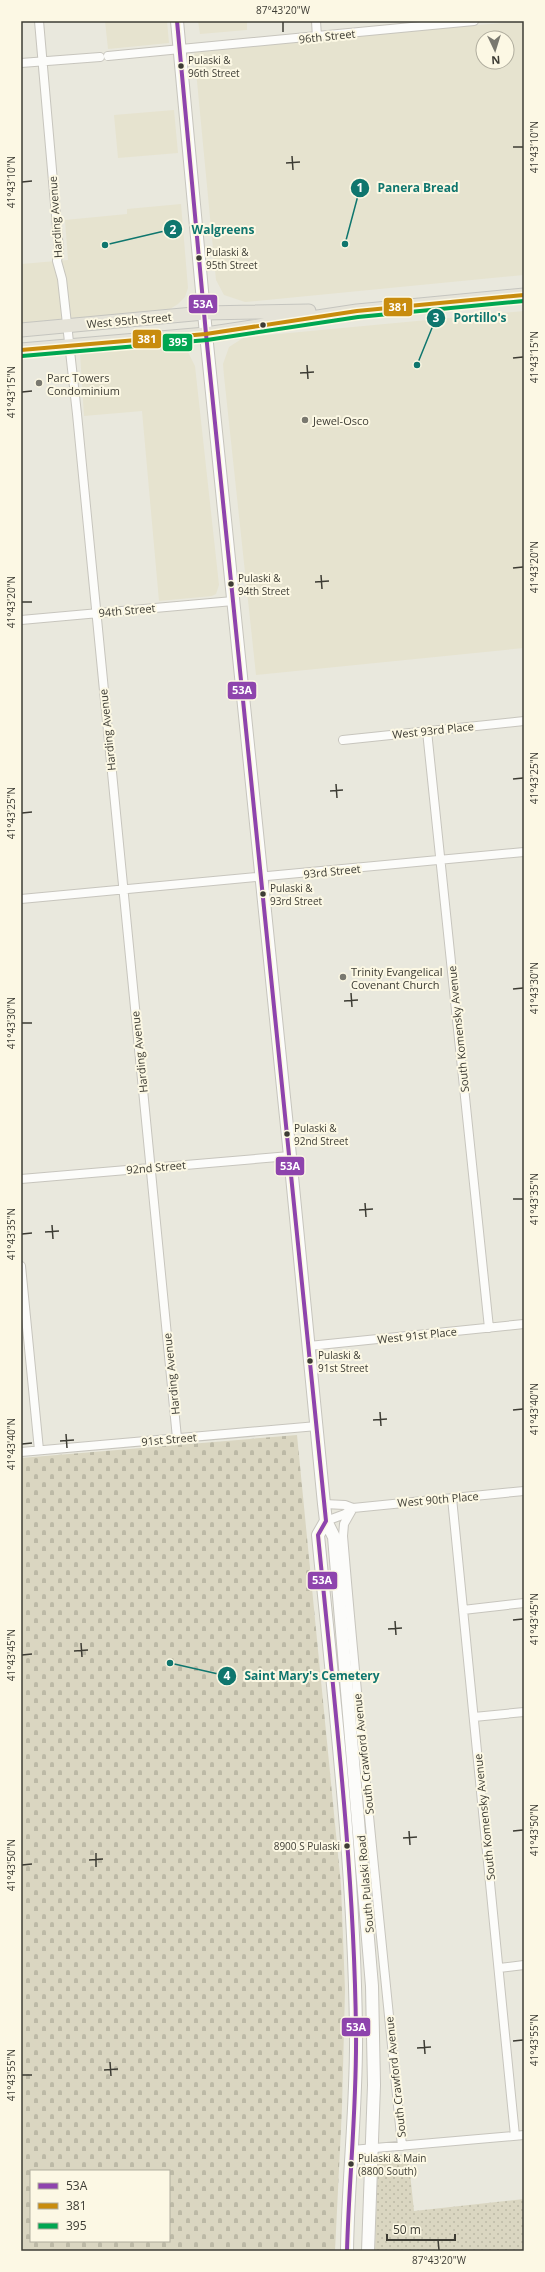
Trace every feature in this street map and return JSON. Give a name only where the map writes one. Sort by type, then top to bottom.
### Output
[{"type":"main road","name":"South Pulaski Road","points":[[177,21],[206,334],[324,1504],[326,1521],[334,1537],[370,1952],[374,2051],[368,2251]]},
{"type":"main road","name":"West 95th Street","points":[[21,350],[206,334],[357,311],[524,295]]},
{"type":"main road","name":"West 95th Street","points":[[21,330],[204,313],[357,311]]},
{"type":"main road","name":"South Pulaski Road","points":[[326,1521],[318,1535],[350,1870],[356,2030],[356,2088],[347,2251]]},
{"type":"street","name":"Harding Avenue","points":[[39,21],[59,250],[57,260],[62,279],[67,326],[177,1438]]},
{"type":"street","points":[[316,21],[317,37]]},
{"type":"street","name":"96th Street","points":[[108,56],[474,21]]},
{"type":"street","points":[[21,63],[100,57]]},
{"type":"street","name":"94th Street","points":[[21,620],[233,601]]},
{"type":"street","name":"West 93rd Place","points":[[343,740],[524,721]]},
{"type":"street","name":"South Komensky Avenue","points":[[428,731],[489,1328]]},
{"type":"street","name":"93rd Street","points":[[21,899],[261,878],[524,852]]},
{"type":"street","name":"92nd Street","points":[[21,1179],[290,1156]]},
{"type":"street","points":[[21,1266],[39,1450]]},
{"type":"street","name":"West 91st Place","points":[[309,1346],[524,1324]]},
{"type":"street","name":"91st Street","points":[[21,1452],[317,1426]]},
{"type":"street","name":"West 90th Place","points":[[324,1504],[345,1505],[352,1508],[524,1491]]},
{"type":"street","name":"South Komensky Avenue","points":[[452,1498],[515,2136]]},
{"type":"street","name":"West 90th Place","points":[[326,1521],[345,1514],[352,1508]]},
{"type":"street","name":"South Crawford Avenue","points":[[352,1508],[344,1524],[343,1536],[358,1708],[402,2146]]},
{"type":"street","points":[[463,1610],[524,1603]]},
{"type":"street","points":[[474,1717],[524,1712]]},
{"type":"street","points":[[499,1968],[524,1965]]},
{"type":"street","points":[[352,2150],[524,2135]]},
{"type":"shaded area","points":[[105,21],[167,21],[169,43],[108,49]]},
{"type":"shaded area","points":[[198,21],[247,21],[247,30],[200,34]]},
{"type":"shaded area","points":[[524,21],[524,275],[245,302],[224,295],[216,280],[194,50]]},
{"type":"shaded area","points":[[174,110],[178,153],[118,158],[114,115]]},
{"type":"shaded area","points":[[181,204],[188,288],[185,297],[178,304],[170,309],[160,311],[21,323],[21,264],[68,260],[65,220],[127,214],[127,209]]},
{"type":"shaded area","points":[[524,311],[524,648],[256,675],[223,364],[229,347],[243,338],[257,336]]},
{"type":"shaded area","points":[[177,347],[188,352],[195,366],[219,585],[216,594],[212,596],[159,601],[142,411],[84,416],[80,353]]},
{"type":"green space","points":[[297,1435],[341,1885],[345,1990],[342,2108],[335,2251],[21,2251],[21,1458]]},
{"type":"green space","points":[[408,2154],[414,2211],[524,2199],[524,2251],[375,2251],[378,2157]]},
{"type":"transit line","name":"53A","points":[[177,21],[206,334],[326,1521],[318,1535],[337,1721],[347,1845],[356,2031],[355,2086],[347,2251]]},
{"type":"transit line","name":"381","points":[[21,350],[206,334],[357,311],[524,295]]},
{"type":"transit line","name":"395","points":[[22,356],[207,340],[358,317],[524,301]]},
{"type":"place","name":"Pulaski & 96th Street","points":[[181,66]]},
{"type":"place","name":"Panera Bread","points":[[345,244]]},
{"type":"place","name":"Walgreens","points":[[105,245]]},
{"type":"place","name":"Pulaski & 95th Street","points":[[199,258]]},
{"type":"place","name":"Portillo's","points":[[417,365]]},
{"type":"place","name":"Parc Towers Condominium","points":[[39,383]]},
{"type":"place","name":"Jewel-Osco","points":[[305,420]]},
{"type":"place","name":"Pulaski & 94th Street","points":[[231,584]]},
{"type":"place","name":"Pulaski & 93rd Street","points":[[263,894]]},
{"type":"place","name":"Trinity Evangelical Covenant Church","points":[[343,977]]},
{"type":"place","name":"Pulaski & 92nd Street","points":[[287,1134]]},
{"type":"place","name":"Pulaski & 91st Street","points":[[310,1361]]},
{"type":"place","name":"Saint Mary's Cemetery","points":[[170,1663]]},
{"type":"place","name":"8900 S Pulaski","points":[[347,1846]]},
{"type":"place","name":"Pulaski & Main (8800 South)","points":[[351,2164]]}]
